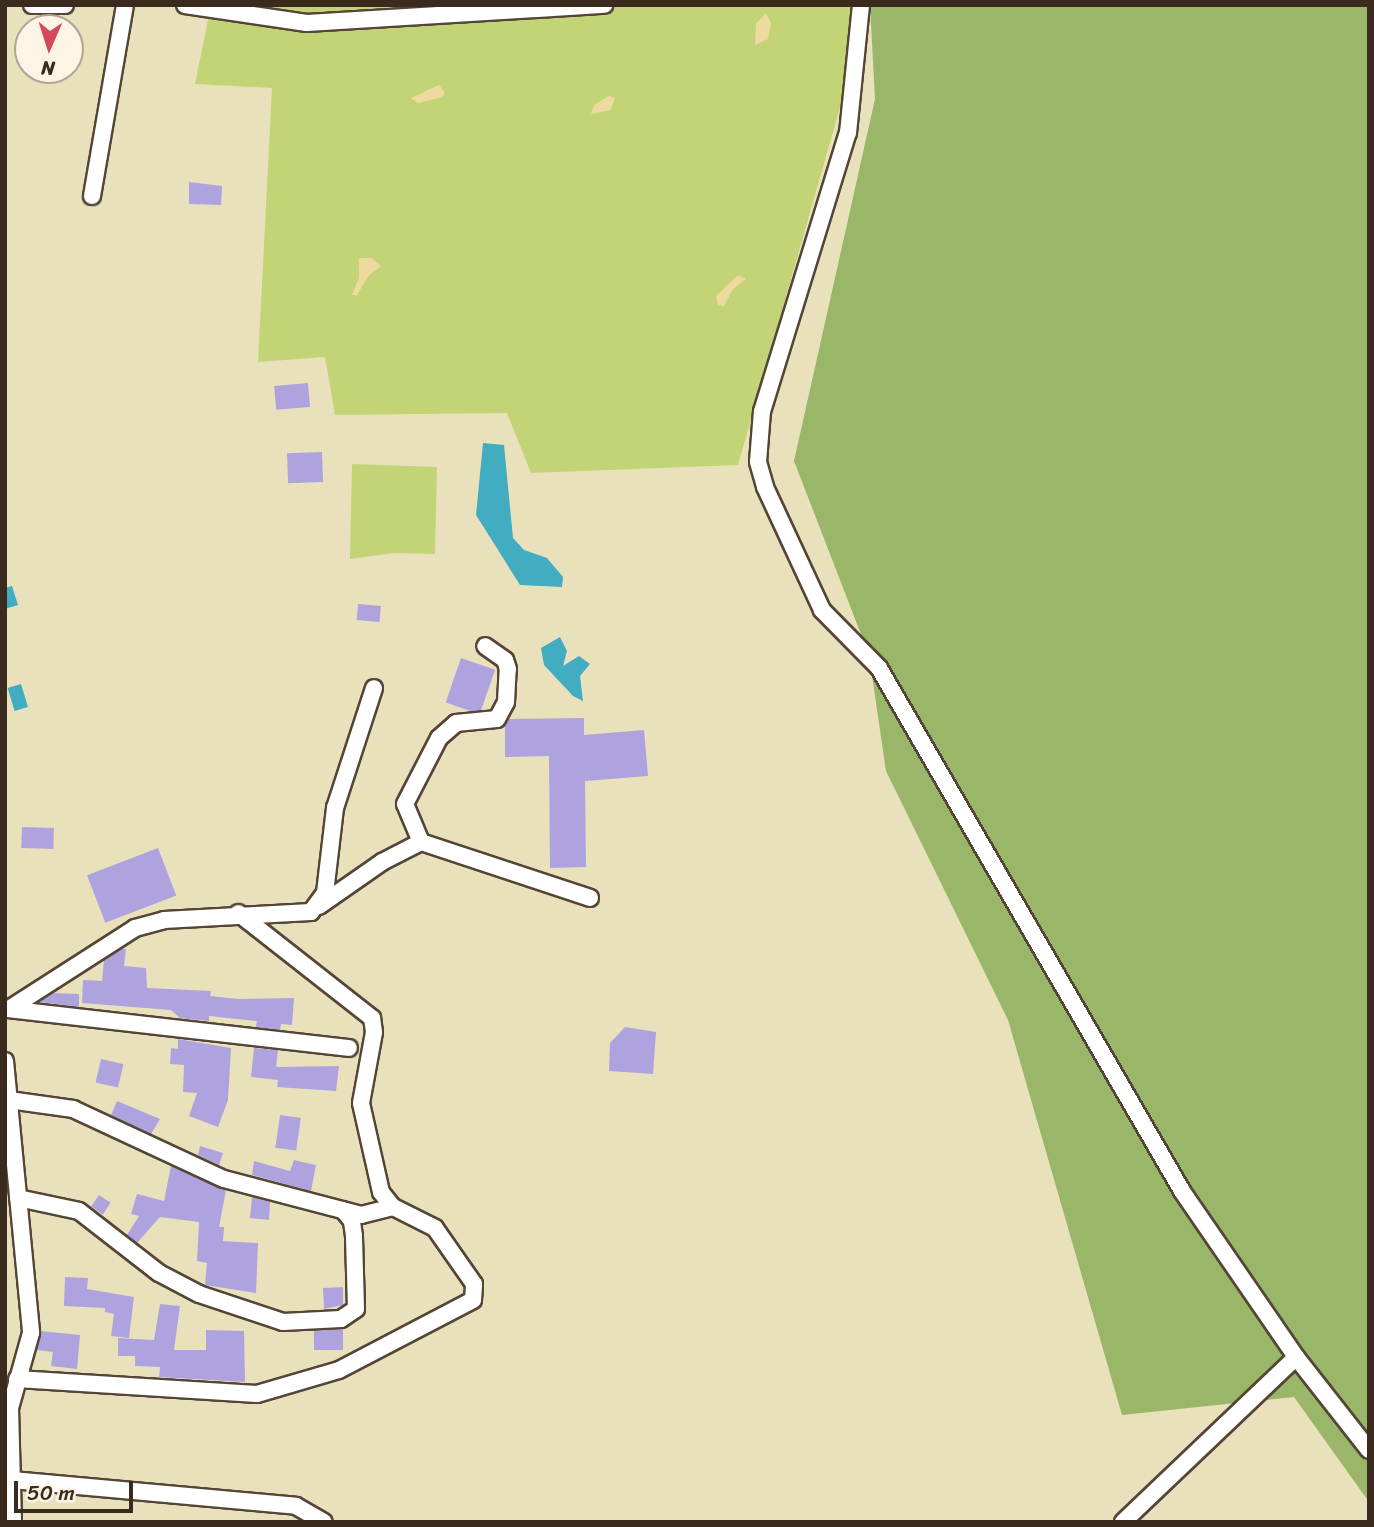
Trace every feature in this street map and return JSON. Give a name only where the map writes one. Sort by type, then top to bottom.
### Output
[{"type":"street","points":[[32,5],[65,5]]},
{"type":"street","points":[[92,196],[125,5]]},
{"type":"street","points":[[185,5],[307,23],[604,5]]},
{"type":"street","points":[[860,5],[848,132],[762,411],[758,462],[765,487],[822,611],[879,668],[1182,1191],[1296,1357],[1369,1450]]},
{"type":"street","points":[[421,842],[405,804],[439,737],[456,723],[497,719],[506,702],[508,669],[505,660],[485,646]]},
{"type":"street","points":[[311,912],[325,893],[335,808],[374,688]]},
{"type":"street","points":[[7,1009],[135,928],[163,919],[311,912],[382,862],[421,842],[590,898]]},
{"type":"street","points":[[17,1379],[257,1394],[340,1370],[466,1306],[475,1292],[435,1228],[393,1207],[381,1192],[363,1119],[362,1096],[374,1032],[372,1018],[238,914]]},
{"type":"street","points":[[7,1009],[349,1048]]},
{"type":"street","points":[[5,1061],[31,1333],[10,1408],[13,1522]]},
{"type":"street","points":[[9,1100],[73,1109],[224,1179],[368,1216],[393,1207]]},
{"type":"street","points":[[18,1198],[79,1211],[169,1278],[237,1310],[284,1322],[341,1319],[356,1309],[354,1236],[352,1221],[343,1210]]},
{"type":"street","points":[[1123,1522],[1296,1357]]},
{"type":"street","points":[[12,1480],[296,1506],[324,1522]]},
{"type":"green space","points":[[211,5],[851,5],[845,90],[738,465],[531,473],[507,413],[335,415],[325,357],[258,362],[272,88],[195,84]]},
{"type":"green space","points":[[870,5],[1369,5],[1369,1502],[1294,1397],[1122,1415],[1008,1020],[886,771],[869,655],[794,461],[875,99]]},
{"type":"green space","points":[[352,464],[437,467],[435,554],[394,553],[350,559]]},
{"type":"sand","points":[[766,13],[771,23],[768,39],[755,45],[756,24]]},
{"type":"sand","points":[[439,85],[445,92],[442,97],[418,103],[411,98]]},
{"type":"sand","points":[[609,96],[615,98],[610,110],[591,114],[594,105]]},
{"type":"sand","points":[[359,258],[372,258],[381,266],[369,275],[357,295],[352,295],[359,278]]},
{"type":"sand","points":[[738,275],[746,279],[733,289],[724,306],[718,305],[716,296]]},
{"type":"water","points":[[483,443],[504,445],[513,538],[524,550],[547,558],[563,577],[562,587],[520,585],[476,515]]},
{"type":"water","points":[[12,586],[18,605],[5,609],[5,588]]},
{"type":"water","points":[[560,637],[567,651],[563,666],[579,656],[590,664],[580,676],[583,701],[573,696],[544,665],[541,648]]},
{"type":"water","points":[[21,684],[28,707],[15,711],[8,688]]},
{"type":"building","points":[[189,182],[222,186],[221,205],[189,204]]},
{"type":"building","points":[[308,383],[310,407],[276,410],[274,386]]},
{"type":"building","points":[[322,452],[323,482],[288,483],[287,453]]},
{"type":"building","points":[[358,604],[381,606],[380,622],[357,620]]},
{"type":"building","points":[[461,658],[495,670],[480,714],[446,702]]},
{"type":"building","points":[[584,718],[584,735],[644,730],[648,776],[585,781],[586,867],[550,868],[549,756],[505,757],[505,726],[509,719]]},
{"type":"building","points":[[22,827],[54,828],[53,849],[21,848]]},
{"type":"building","points":[[158,848],[176,896],[105,923],[87,875]]},
{"type":"building","points":[[126,949],[124,966],[146,968],[147,988],[211,991],[210,996],[238,999],[294,998],[292,1025],[281,1024],[280,1030],[256,1027],[257,1021],[209,1016],[209,1021],[180,1018],[171,1010],[82,1003],[83,980],[102,981],[104,960]]},
{"type":"building","points":[[54,993],[79,994],[79,1007],[39,1002]]},
{"type":"building","points":[[625,1027],[656,1032],[653,1074],[609,1071],[610,1043]]},
{"type":"building","points":[[178,1039],[231,1048],[228,1100],[218,1127],[189,1116],[197,1093],[183,1092],[184,1065],[170,1064],[171,1048],[178,1049]]},
{"type":"building","points":[[254,1048],[278,1050],[276,1067],[339,1066],[336,1091],[277,1087],[278,1080],[251,1077]]},
{"type":"building","points":[[101,1059],[123,1064],[118,1088],[96,1082]]},
{"type":"building","points":[[117,1101],[160,1119],[151,1134],[111,1115]]},
{"type":"building","points":[[280,1115],[301,1118],[296,1151],[275,1148]]},
{"type":"building","points":[[200,1146],[223,1153],[219,1165],[198,1155]]},
{"type":"building","points":[[294,1160],[316,1165],[311,1191],[252,1175],[254,1161],[290,1171]]},
{"type":"building","points":[[171,1166],[226,1190],[219,1227],[224,1227],[223,1241],[258,1243],[256,1293],[205,1285],[207,1263],[197,1261],[199,1222],[160,1217],[137,1243],[127,1235],[139,1216],[131,1214],[137,1194],[164,1201]]},
{"type":"building","points":[[99,1195],[111,1203],[103,1214],[91,1207]]},
{"type":"building","points":[[252,1197],[270,1202],[269,1220],[250,1218]]},
{"type":"building","points":[[65,1277],[88,1278],[87,1289],[134,1297],[129,1338],[111,1336],[114,1314],[105,1312],[105,1308],[64,1306]]},
{"type":"building","points":[[343,1287],[343,1305],[324,1309],[323,1288]]},
{"type":"building","points":[[160,1304],[180,1306],[174,1350],[206,1350],[206,1330],[244,1331],[245,1382],[159,1377],[160,1367],[135,1366],[135,1356],[118,1356],[118,1338],[154,1340]]},
{"type":"building","points":[[314,1329],[343,1329],[343,1350],[314,1350]]},
{"type":"building","points":[[41,1331],[80,1335],[77,1369],[51,1366],[53,1352],[37,1350]]}]
